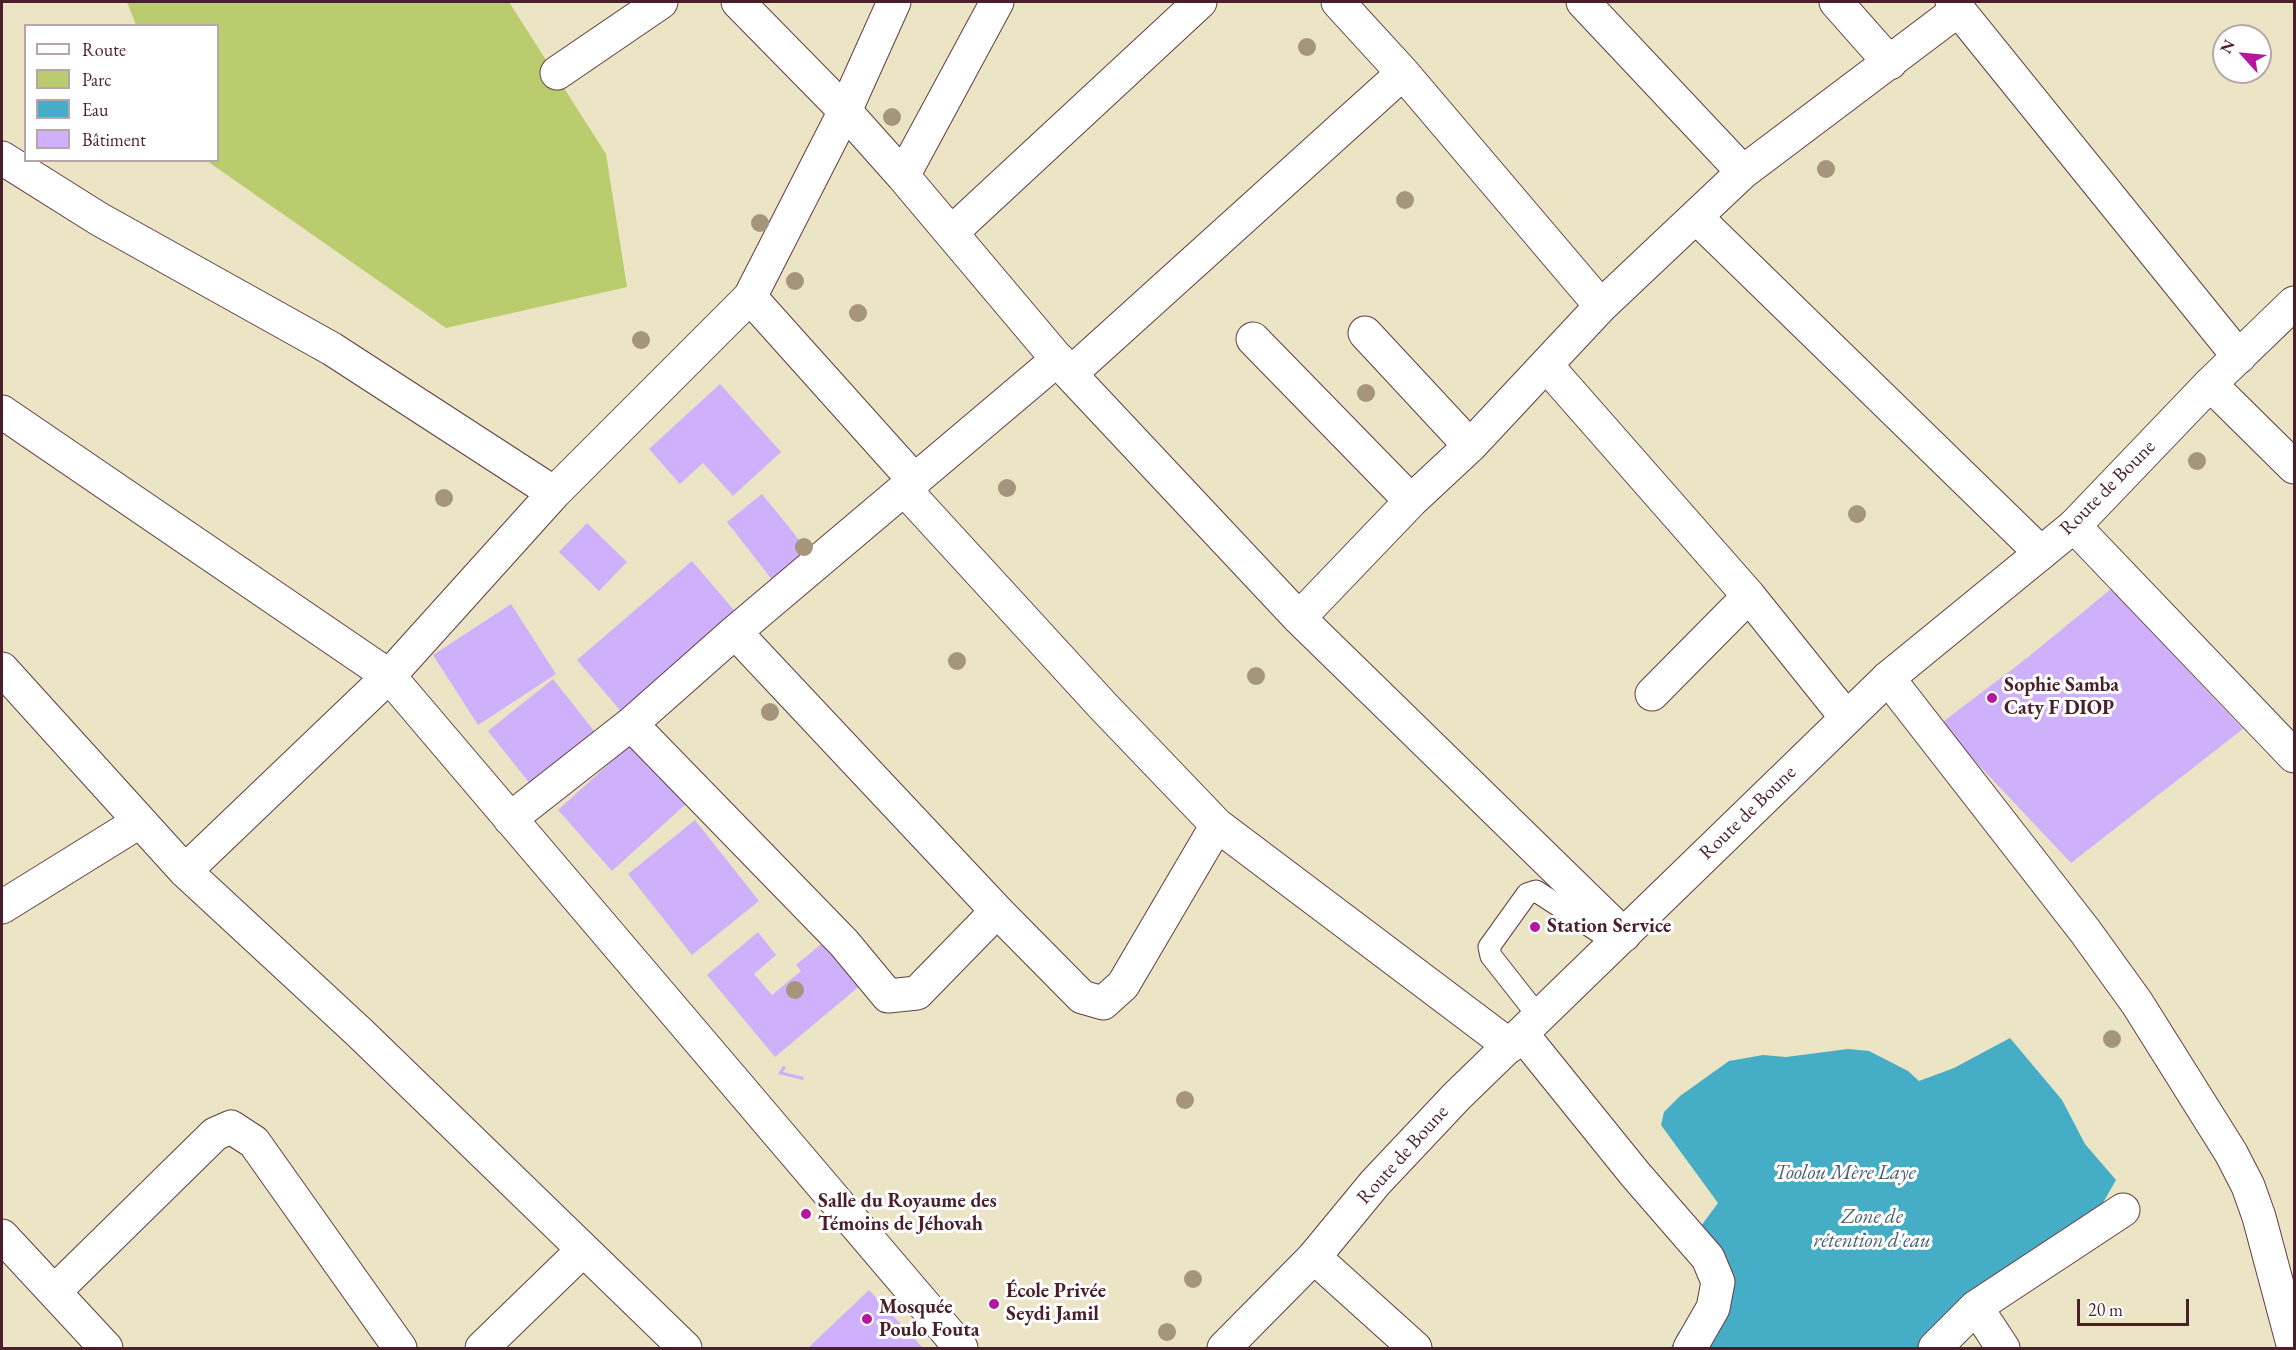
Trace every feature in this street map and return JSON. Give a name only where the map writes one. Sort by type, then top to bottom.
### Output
[{"type":"street","points":[[557,73],[661,2]]},
{"type":"street","points":[[738,2],[845,111],[952,232],[1064,367],[1299,618],[1620,939]]},
{"type":"street","points":[[185,871],[389,676],[554,493],[750,297],[845,111],[894,2]]},
{"type":"street","points":[[903,176],[997,2]]},
{"type":"street","points":[[952,232],[1200,2]]},
{"type":"street","points":[[1338,2],[1403,73],[1600,306]]},
{"type":"street","points":[[1583,2],[1743,172]]},
{"type":"street","points":[[1836,2],[1890,63]]},
{"type":"street","points":[[1299,618],[1411,501],[1470,446],[1600,306],[1743,172],[1890,63],[1955,6],[2239,357]]},
{"type":"street","points":[[510,819],[631,724],[735,632],[910,485],[1064,367],[1403,73]]},
{"type":"street","points":[[2,158],[99,219],[332,349],[554,493]]},
{"type":"street","points":[[1696,217],[2041,553]]},
{"type":"street","points":[[750,297],[1103,706],[1217,825],[1524,1032],[1635,1174],[1708,1258],[1718,1282],[1713,1308],[1690,1348]]},
{"type":"street","name":"Route de Boune","points":[[1224,1348],[1314,1257],[1406,1148],[1846,717],[1888,678],[2074,526],[2210,384],[2295,303]]},
{"type":"street","points":[[1365,333],[1470,446]]},
{"type":"street","points":[[1252,339],[1411,501]]},
{"type":"street","points":[[1546,365],[1749,596],[1846,717]]},
{"type":"street","points":[[2210,384],[2295,467]]},
{"type":"street","points":[[2,412],[389,676],[961,1348]]},
{"type":"street","points":[[2074,526],[2295,756]]},
{"type":"street","points":[[1652,694],[1749,596]]},
{"type":"street","points":[[735,632],[997,911],[1082,997],[1103,1003],[1123,985],[1217,825]]},
{"type":"street","points":[[2,669],[185,871],[360,1033],[685,1348]]},
{"type":"street","points":[[1888,678],[2085,930],[2124,985],[2231,1154],[2248,1186],[2259,1217],[2294,1348]]},
{"type":"street","points":[[631,724],[844,943],[888,996],[917,993],[997,911]]},
{"type":"street","points":[[2,907],[139,822]]},
{"type":"street","points":[[55,1291],[215,1134],[231,1127],[254,1142],[400,1348]]},
{"type":"street","points":[[1935,1348],[1976,1306],[2123,1210]]},
{"type":"street","points":[[2,1236],[106,1348]]},
{"type":"street","points":[[482,1348],[583,1250]]},
{"type":"street","points":[[1314,1257],[1415,1348]]},
{"type":"street","points":[[1976,1306],[2003,1348]]},
{"type":"lane","points":[[1524,1032],[1489,947],[1527,894],[1536,891],[1620,939]]},
{"type":"green space","points":[[127,2],[509,2],[606,154],[627,287],[446,328],[208,162],[219,162],[219,24],[136,24]]},
{"type":"water","name":"Toolou Mère Laye","points":[[2010,1038],[2062,1100],[2085,1144],[2116,1180],[2100,1208],[1925,1338],[1918,1348],[1671,1348],[1678,1333],[1729,1274],[1701,1226],[1718,1203],[1661,1125],[1664,1112],[1680,1096],[1729,1061],[1763,1055],[1786,1057],[1848,1049],[1869,1051],[1908,1071],[1919,1081],[1954,1068]]},
{"type":"building","points":[[720,384],[781,452],[733,496],[703,463],[680,484],[649,449]]},
{"type":"building","points":[[762,494],[809,552],[773,581],[727,522]]},
{"type":"building","points":[[587,523],[627,562],[599,591],[559,552]]},
{"type":"building","points":[[692,561],[740,617],[625,716],[577,660]]},
{"type":"building","points":[[2111,589],[2243,729],[2071,863],[1940,724],[2027,658]]},
{"type":"building","points":[[511,604],[556,674],[478,725],[433,655]]},
{"type":"building","points":[[553,679],[599,737],[535,790],[488,731]]},
{"type":"building","points":[[632,743],[686,804],[612,871],[558,810]]},
{"type":"building","points":[[695,820],[759,901],[692,955],[628,874]]},
{"type":"building","points":[[758,932],[776,955],[754,974],[772,995],[801,971],[796,965],[826,940],[862,984],[775,1057],[707,975]]},
{"type":"building","points":[[783,1066],[786,1067],[783,1072],[804,1077],[803,1080],[778,1074]]},
{"type":"building","name":"Mosquée Poulo Fouta","points":[[869,1290],[923,1348],[808,1348]]},
{"type":"place","name":"Sophie Samba Caty F DIOP","points":[[1992,698]]},
{"type":"place","name":"Station Service","points":[[1535,927]]},
{"type":"place","name":"Salle du Royaume des Témoins de Jéhovah","points":[[806,1214]]},
{"type":"place","name":"École Privée Seydi Jamil","points":[[994,1304]]},
{"type":"place","name":"Mosquée Poulo Fouta","points":[[867,1319]]},
{"type":"water label","name":"Zone de rétention d'eau","points":[[1872,1229]]}]
